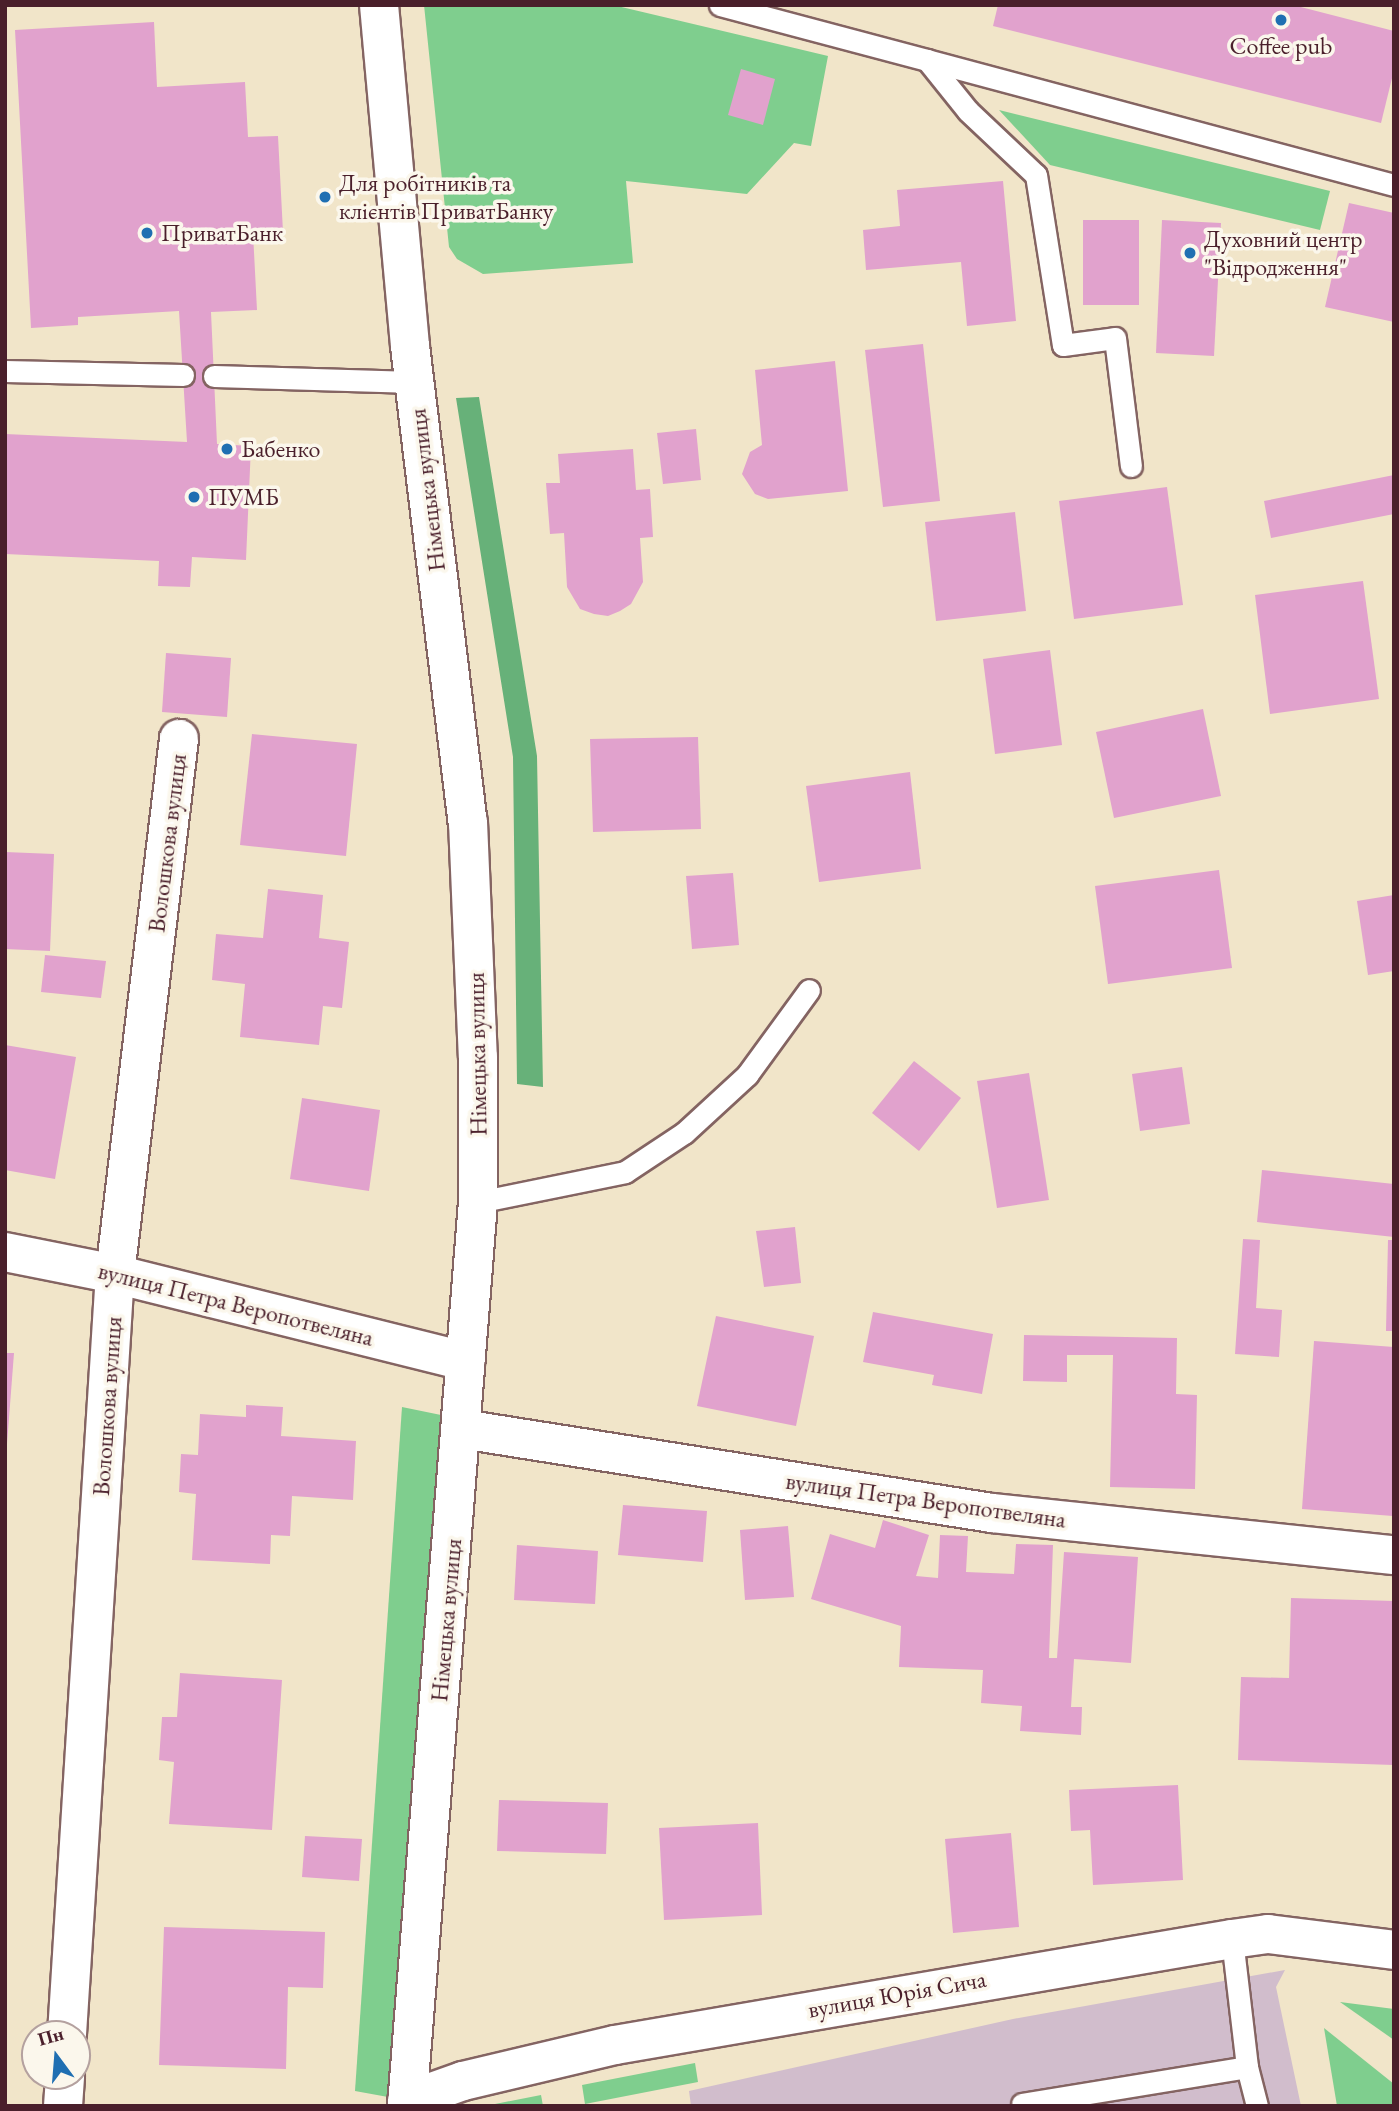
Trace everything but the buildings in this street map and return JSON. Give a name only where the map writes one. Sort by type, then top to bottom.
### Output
[{"type":"street","name":"Німецька вулиця","points":[[379,5],[414,382],[468,822],[474,931],[478,1202],[407,2103]]},
{"type":"street","name":"Волошкова вулиця","points":[[68,2020],[115,1274],[179,739]]},
{"type":"street","name":"вулиця Петра Веропотвеляна","points":[[5,1252],[115,1274],[465,1361]]},
{"type":"street","name":"вулиця Петра Веропотвеляна","points":[[461,1429],[992,1513],[1394,1555]]},
{"type":"street","name":"вулиця Юрія Сича","points":[[407,2103],[463,2081],[615,2045],[1232,1939],[1268,1934],[1394,1950]]},
{"type":"lane","points":[[720,5],[1394,185]]},
{"type":"lane","points":[[927,60],[968,111],[1036,175],[1063,345],[1115,338],[1131,466]]},
{"type":"lane","points":[[5,370],[183,375]]},
{"type":"lane","points":[[214,376],[414,382]]},
{"type":"lane","points":[[478,1202],[625,1172],[684,1133],[747,1076],[809,990]]},
{"type":"lane","points":[[1232,1939],[1247,2067],[1257,2106]]},
{"type":"lane","points":[[1022,2104],[1102,2099],[1247,2067]]},
{"type":"shaded area","points":[[1285,1970],[1276,1987],[1301,2106],[691,2106],[689,2091],[1013,2019]]},
{"type":"green space","points":[[424,5],[613,5],[828,56],[811,146],[794,143],[747,194],[626,181],[633,263],[483,274],[457,259],[449,247]]},
{"type":"green space","points":[[999,110],[1330,191],[1320,230],[1050,165]]},
{"type":"green space","points":[[479,397],[537,756],[543,1087],[517,1084],[513,757],[456,398]]},
{"type":"green space","points":[[402,1407],[441,1415],[388,2097],[355,2091]]},
{"type":"green space","points":[[1340,2002],[1394,2009],[1394,2040]]},
{"type":"green space","points":[[1324,2028],[1394,2084],[1394,2106],[1337,2106]]},
{"type":"green space","points":[[695,2063],[698,2082],[585,2104],[582,2085]]},
{"type":"green space","points":[[541,2095],[543,2106],[485,2106]]},
{"type":"place","name":"Coffee pub","points":[[1281,20]]},
{"type":"place","name":"Для робітників та клієнтів ПриватБанку","points":[[325,197]]},
{"type":"place","name":"ПриватБанк","points":[[147,233]]},
{"type":"place","name":"Духовний центр \"Відродження\"","points":[[1190,253]]},
{"type":"place","name":"Бабенко","points":[[227,449]]},
{"type":"place","name":"ПУМБ","points":[[194,497]]}]
